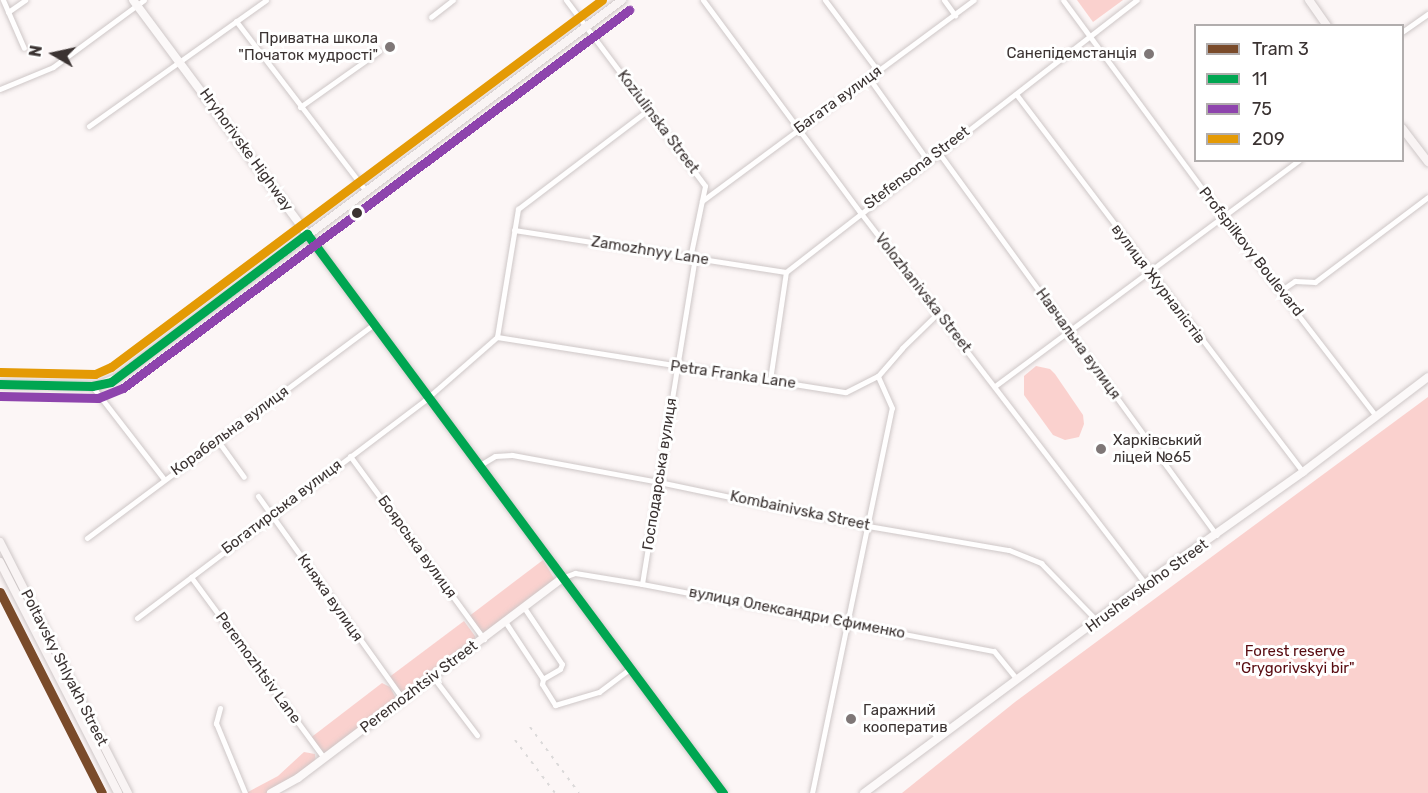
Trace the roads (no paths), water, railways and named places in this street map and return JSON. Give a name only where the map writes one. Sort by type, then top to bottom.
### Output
[{"type":"main road","points":[[0,384],[92,386],[102,385],[117,378],[622,0]]},
{"type":"main road","points":[[1309,0],[1326,24]]},
{"type":"main road","points":[[1404,131],[1428,162]]},
{"type":"main road","name":"Poltavsky Shlyakh Street","points":[[0,542],[128,793]]},
{"type":"main road","name":"Poltavsky Shlyakh Street","points":[[0,562],[118,793]]},
{"type":"street","points":[[3,0],[24,48]]},
{"type":"street","points":[[8,12],[25,0]]},
{"type":"street","points":[[89,126],[266,0]]},
{"type":"street","points":[[431,17],[453,0]]},
{"type":"street","name":"Koziulinska Street","points":[[567,0],[705,186],[693,258]]},
{"type":"street","name":"Volozhanivska Street","points":[[703,0],[860,212],[939,312],[1145,584]]},
{"type":"street","points":[[825,0],[878,71]]},
{"type":"street","points":[[944,0],[955,15]]},
{"type":"street","name":"Багата вулиця","points":[[702,201],[974,0]]},
{"type":"street","name":"Profspilkovy Boulevard","points":[[1063,0],[1222,216],[1376,416]]},
{"type":"street","name":"Stefensona Street","points":[[786,272],[860,212],[1137,0]]},
{"type":"street","points":[[0,89],[53,67],[138,2]]},
{"type":"street","name":"Hryhorivske Highway","points":[[138,2],[307,234],[723,793]]},
{"type":"street","points":[[1404,31],[1428,14]]},
{"type":"street","points":[[236,21],[366,191]]},
{"type":"street","points":[[300,107],[379,51]]},
{"type":"street","points":[[869,78],[928,161]]},
{"type":"street","name":"вулиця Журналістів","points":[[1016,93],[1147,270],[1303,472]]},
{"type":"street","points":[[497,337],[518,209],[648,110]]},
{"type":"street","name":"Навчальна вулиця","points":[[939,153],[1217,536]]},
{"type":"street","points":[[995,386],[1147,270],[1296,162]]},
{"type":"street","points":[[1280,291],[1296,280],[1315,282],[1428,197]]},
{"type":"street","name":"Zamozhnyy Lane","points":[[514,230],[786,272]]},
{"type":"street","name":"Господарська вулиця","points":[[642,584],[693,258]]},
{"type":"street","points":[[770,380],[786,272]]},
{"type":"street","name":"Petra Franka Lane","points":[[497,337],[846,392],[878,376],[902,348],[939,312]]},
{"type":"street","name":"Корабельна вулиця","points":[[87,538],[374,324]]},
{"type":"street","name":"Богатирська вулиця","points":[[137,618],[428,397],[497,337]]},
{"type":"street","points":[[812,793],[892,408],[878,376]]},
{"type":"street","name":"Hrushevskoho Street","points":[[864,793],[1145,584],[1217,536],[1428,377]]},
{"type":"street","points":[[92,386],[164,479]]},
{"type":"street","points":[[218,441],[244,477]]},
{"type":"street","name":"Kombainivska Street","points":[[480,465],[495,456],[512,455],[658,482],[868,526],[1009,550],[1041,563],[1097,621]]},
{"type":"street","name":"Боярська вулиця","points":[[350,456],[484,639]]},
{"type":"street","name":"Княжа вулиця","points":[[258,496],[403,699]]},
{"type":"street","name":"вулиця Олександри Єфименко","points":[[564,577],[575,573],[642,584],[994,651],[1017,679]]},
{"type":"street","name":"Peremozhtsiv Lane","points":[[191,577],[324,758]]},
{"type":"street","name":"Peremozhtsiv Street","points":[[271,793],[298,778],[525,609],[564,577]]},
{"type":"street","points":[[525,609],[562,664],[560,669],[543,679]]},
{"type":"street","points":[[506,623],[543,679],[542,684],[553,703],[558,705],[599,692],[630,669]]},
{"type":"street","points":[[433,677],[477,735]]},
{"type":"street","points":[[220,708],[216,723],[245,793]]},
{"type":"railway","points":[[530,727],[579,793]]},
{"type":"railway","points":[[515,740],[555,793]]},
{"type":"tram line","name":"3","points":[[0,592],[102,793]]},
{"type":"place","name":"Приватна школа \"Початок мудрості\"","points":[[390,47]]},
{"type":"place","name":"Санепідемстанція","points":[[1149,54]]},
{"type":"place","name":"Харківський ліцей №65","points":[[1101,449]]},
{"type":"place","name":"Гаражний кооператив","points":[[851,719]]},
{"type":"park label","name":"Forest reserve \"Grygorivskyi bir\"","points":[[1295,660]]}]
